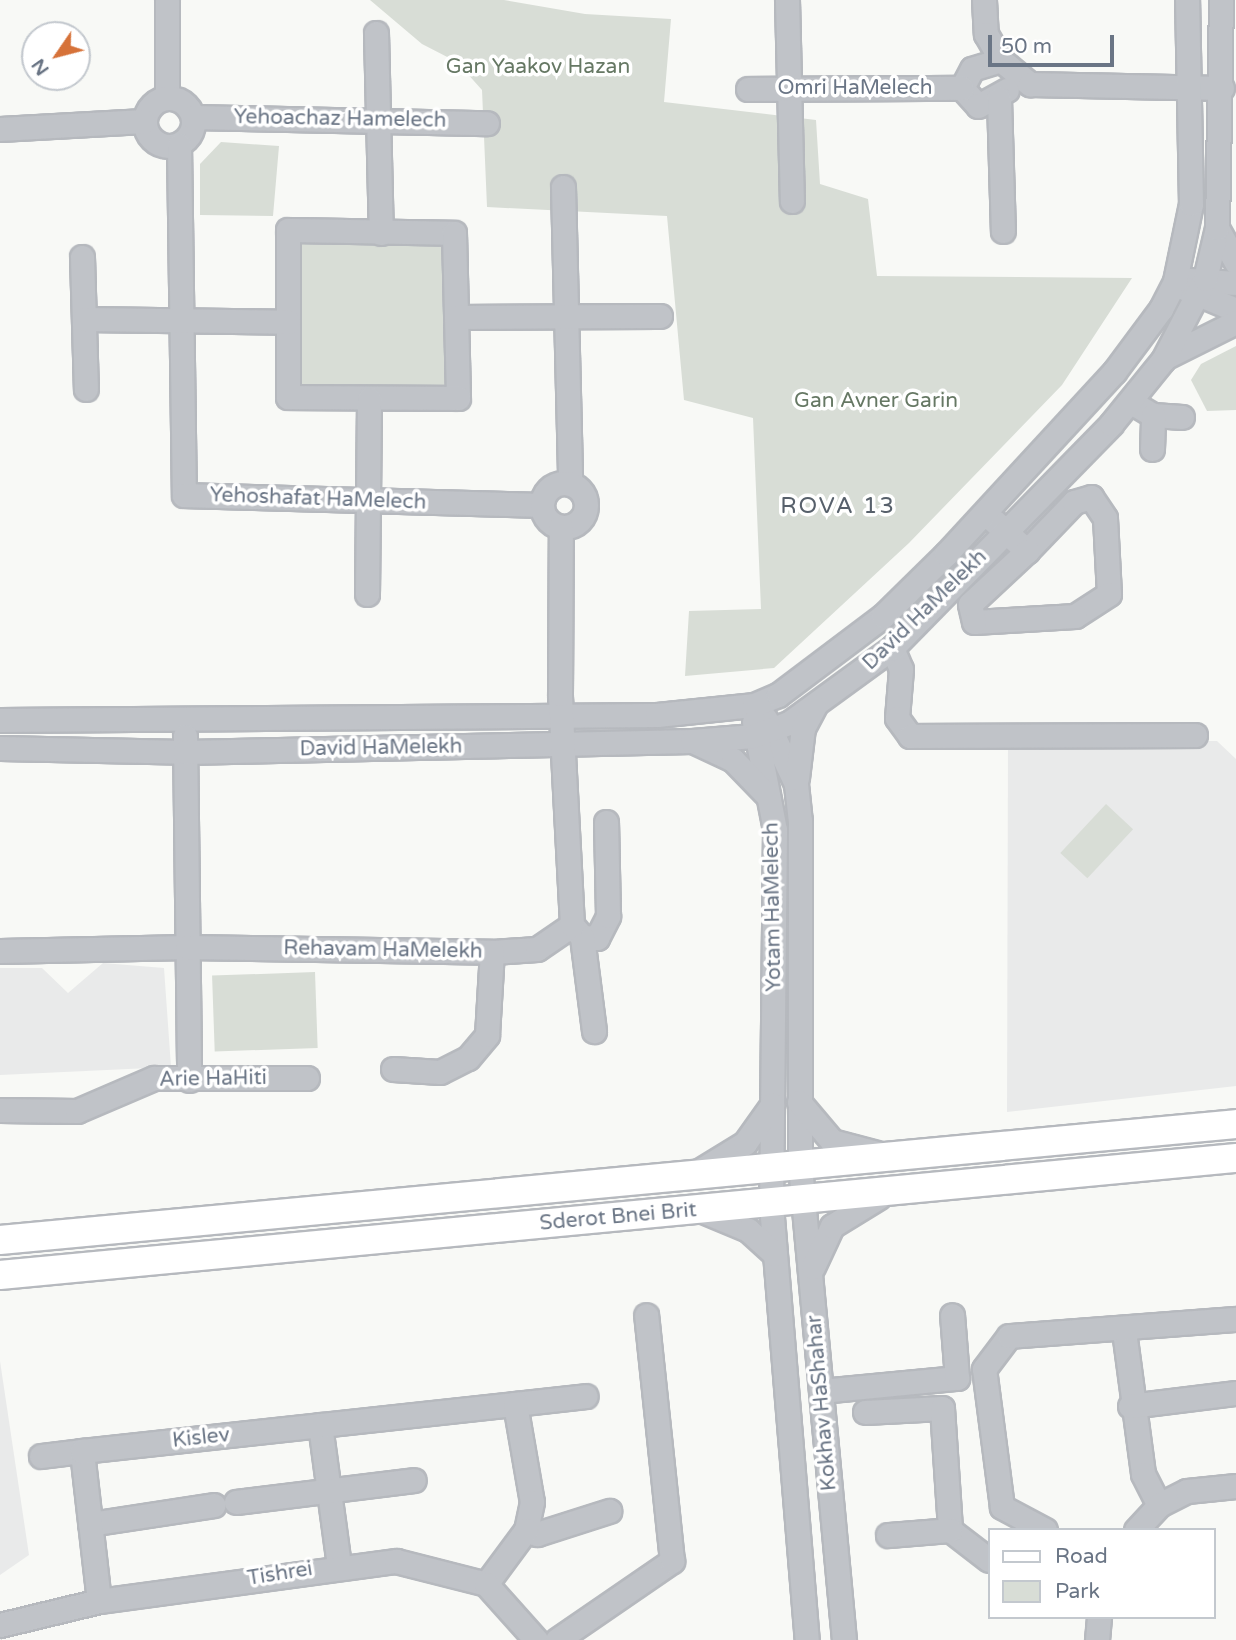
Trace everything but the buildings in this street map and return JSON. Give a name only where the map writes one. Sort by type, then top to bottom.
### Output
[{"type":"main road","name":"Sderot Bnei Brit","points":[[0,1240],[699,1171],[800,1166],[1236,1124]]},
{"type":"main road","name":"Sderot Bnei Brit","points":[[0,1275],[697,1209],[803,1202],[1236,1158]]},
{"type":"street","points":[[167,0],[167,98]]},
{"type":"street","points":[[788,0],[792,201]]},
{"type":"street","points":[[984,0],[986,34],[1008,68],[1030,84],[1222,88]]},
{"type":"street","name":"David HaMelekh","points":[[0,720],[561,717],[754,705],[819,667],[883,616],[984,513],[1114,372],[1175,281],[1191,204],[1187,0]]},
{"type":"street","name":"David HaMelekh","points":[[0,748],[185,752],[692,741],[764,733],[814,706],[892,648],[1131,402],[1163,360],[1201,288],[1217,228],[1222,88],[1221,0]]},
{"type":"street","points":[[376,33],[381,233]]},
{"type":"street","points":[[999,99],[978,106],[962,88],[972,69],[1008,68]]},
{"type":"street","points":[[1003,231],[999,99],[1008,68]]},
{"type":"street","name":"Omri HaMelech","points":[[748,89],[962,88]]},
{"type":"street","points":[[144,121],[153,103],[167,98],[184,103],[193,117]]},
{"type":"street","name":"Yehoachaz Hamelech","points":[[193,117],[378,118],[487,123]]},
{"type":"street","name":"Yehoshafat HaMelech","points":[[193,117],[191,133],[179,145],[179,321],[184,495],[541,505]]},
{"type":"street","points":[[0,129],[144,121]]},
{"type":"street","points":[[144,121],[155,143],[179,145]]},
{"type":"street","points":[[562,187],[569,319],[570,484],[586,506],[576,524],[561,527],[547,519],[541,505],[551,487],[570,484]]},
{"type":"street","points":[[1217,228],[1236,262]]},
{"type":"street","points":[[288,230],[381,233],[454,233],[458,398],[288,397],[288,230]]},
{"type":"street","points":[[82,257],[86,388]]},
{"type":"street","points":[[1175,281],[1201,288],[1236,310]]},
{"type":"street","points":[[1201,288],[1236,283]]},
{"type":"street","points":[[456,317],[569,319],[660,316]]},
{"type":"street","points":[[83,319],[288,322]]},
{"type":"street","points":[[1163,360],[1197,336],[1236,322]]},
{"type":"street","points":[[367,594],[369,399]]},
{"type":"street","points":[[1131,402],[1153,415],[1182,417]]},
{"type":"street","points":[[1152,449],[1153,415]]},
{"type":"street","points":[[1091,497],[1105,517],[1109,594],[1075,616],[974,622],[970,604],[1027,551],[1074,502],[1091,497]]},
{"type":"street","points":[[984,513],[1027,551]]},
{"type":"street","points":[[561,527],[562,744],[577,931],[589,953],[594,1031]]},
{"type":"street","points":[[892,648],[901,669],[897,718],[910,736],[1195,735]]},
{"type":"street","name":"Yotam HaMelech","points":[[754,705],[764,733],[796,784],[800,1166]]},
{"type":"street","points":[[796,784],[802,735],[814,706]]},
{"type":"street","points":[[185,718],[188,1080]]},
{"type":"street","name":"Yotam HaMelech","points":[[764,733],[776,878],[771,1205]]},
{"type":"street","points":[[692,741],[733,760],[769,800]]},
{"type":"street","name":"Rehavam HaMelekh","points":[[0,951],[187,947],[492,953],[537,949],[577,931],[597,938],[608,916],[606,822]]},
{"type":"street","points":[[394,1069],[440,1072],[468,1058],[487,1035],[492,953]]},
{"type":"street","name":"Arie HaHiti","points":[[0,1110],[77,1111],[154,1078],[307,1078]]},
{"type":"street","points":[[799,1101],[832,1141],[900,1157]]},
{"type":"street","points":[[699,1171],[745,1143],[772,1105]]},
{"type":"street","name":"Kokhav HaShahar","points":[[800,1166],[844,1640]]},
{"type":"street","points":[[810,1274],[823,1238],[844,1214],[888,1193]]},
{"type":"street","name":"Kokhav HaShahar","points":[[771,1205],[807,1640]]},
{"type":"street","points":[[697,1209],[748,1230],[775,1254]]},
{"type":"street","points":[[558,1640],[672,1561],[646,1315]]},
{"type":"street","points":[[821,1391],[957,1378],[952,1315]]},
{"type":"street","points":[[1041,1528],[1002,1507],[984,1369],[1009,1336],[1124,1331],[1236,1319]]},
{"type":"street","points":[[1124,1331],[1130,1406],[1143,1474],[1158,1505]]},
{"type":"street","points":[[1130,1406],[1236,1394]]},
{"type":"street","name":"Kislev","points":[[41,1456],[586,1396]]},
{"type":"street","points":[[515,1404],[532,1502],[526,1530],[486,1584],[536,1640]]},
{"type":"street","points":[[865,1412],[942,1408],[950,1530]]},
{"type":"street","points":[[320,1425],[339,1565]]},
{"type":"street","points":[[82,1451],[99,1601]]},
{"type":"street","points":[[90,1524],[414,1480]]},
{"type":"street","points":[[1138,1528],[1158,1505],[1187,1491],[1236,1486]]},
{"type":"street","points":[[526,1530],[537,1534],[609,1511]]},
{"type":"street","points":[[888,1535],[950,1530],[988,1559]]},
{"type":"street","name":"Tishrei","points":[[0,1625],[99,1601],[339,1565],[410,1563],[486,1584]]},
{"type":"street","points":[[1097,1640],[1099,1619]]},
{"type":"shaded area","points":[[1008,741],[1217,741],[1236,759],[1236,1086],[1007,1112]]},
{"type":"shaded area","points":[[103,963],[164,968],[171,1067],[0,1075],[0,968],[42,968],[68,993]]},
{"type":"shaded area","points":[[0,1361],[29,1555],[0,1575]]},
{"type":"green space","name":"Gan Avner Garin","points":[[370,0],[504,0],[585,14],[671,19],[664,102],[816,120],[820,184],[868,199],[877,276],[1132,278],[1062,385],[909,543],[774,668],[685,676],[689,611],[761,609],[753,418],[684,400],[667,216],[487,207],[482,90],[457,62],[422,44]]},
{"type":"green space","points":[[221,142],[279,146],[273,216],[200,215],[200,164]]},
{"type":"green space","points":[[300,242],[445,242],[445,389],[300,389]]},
{"type":"green space","points":[[1236,346],[1236,410],[1207,411],[1191,380],[1201,364]]},
{"type":"green space","points":[[1106,804],[1133,829],[1087,878],[1060,853]]},
{"type":"green space","points":[[315,972],[318,1048],[215,1052],[212,976]]},
{"type":"district","name":"ROVA 13","points":[[838,506]]},
{"type":"park label","name":"Gan Yaakov Hazan","points":[[538,67]]}]
